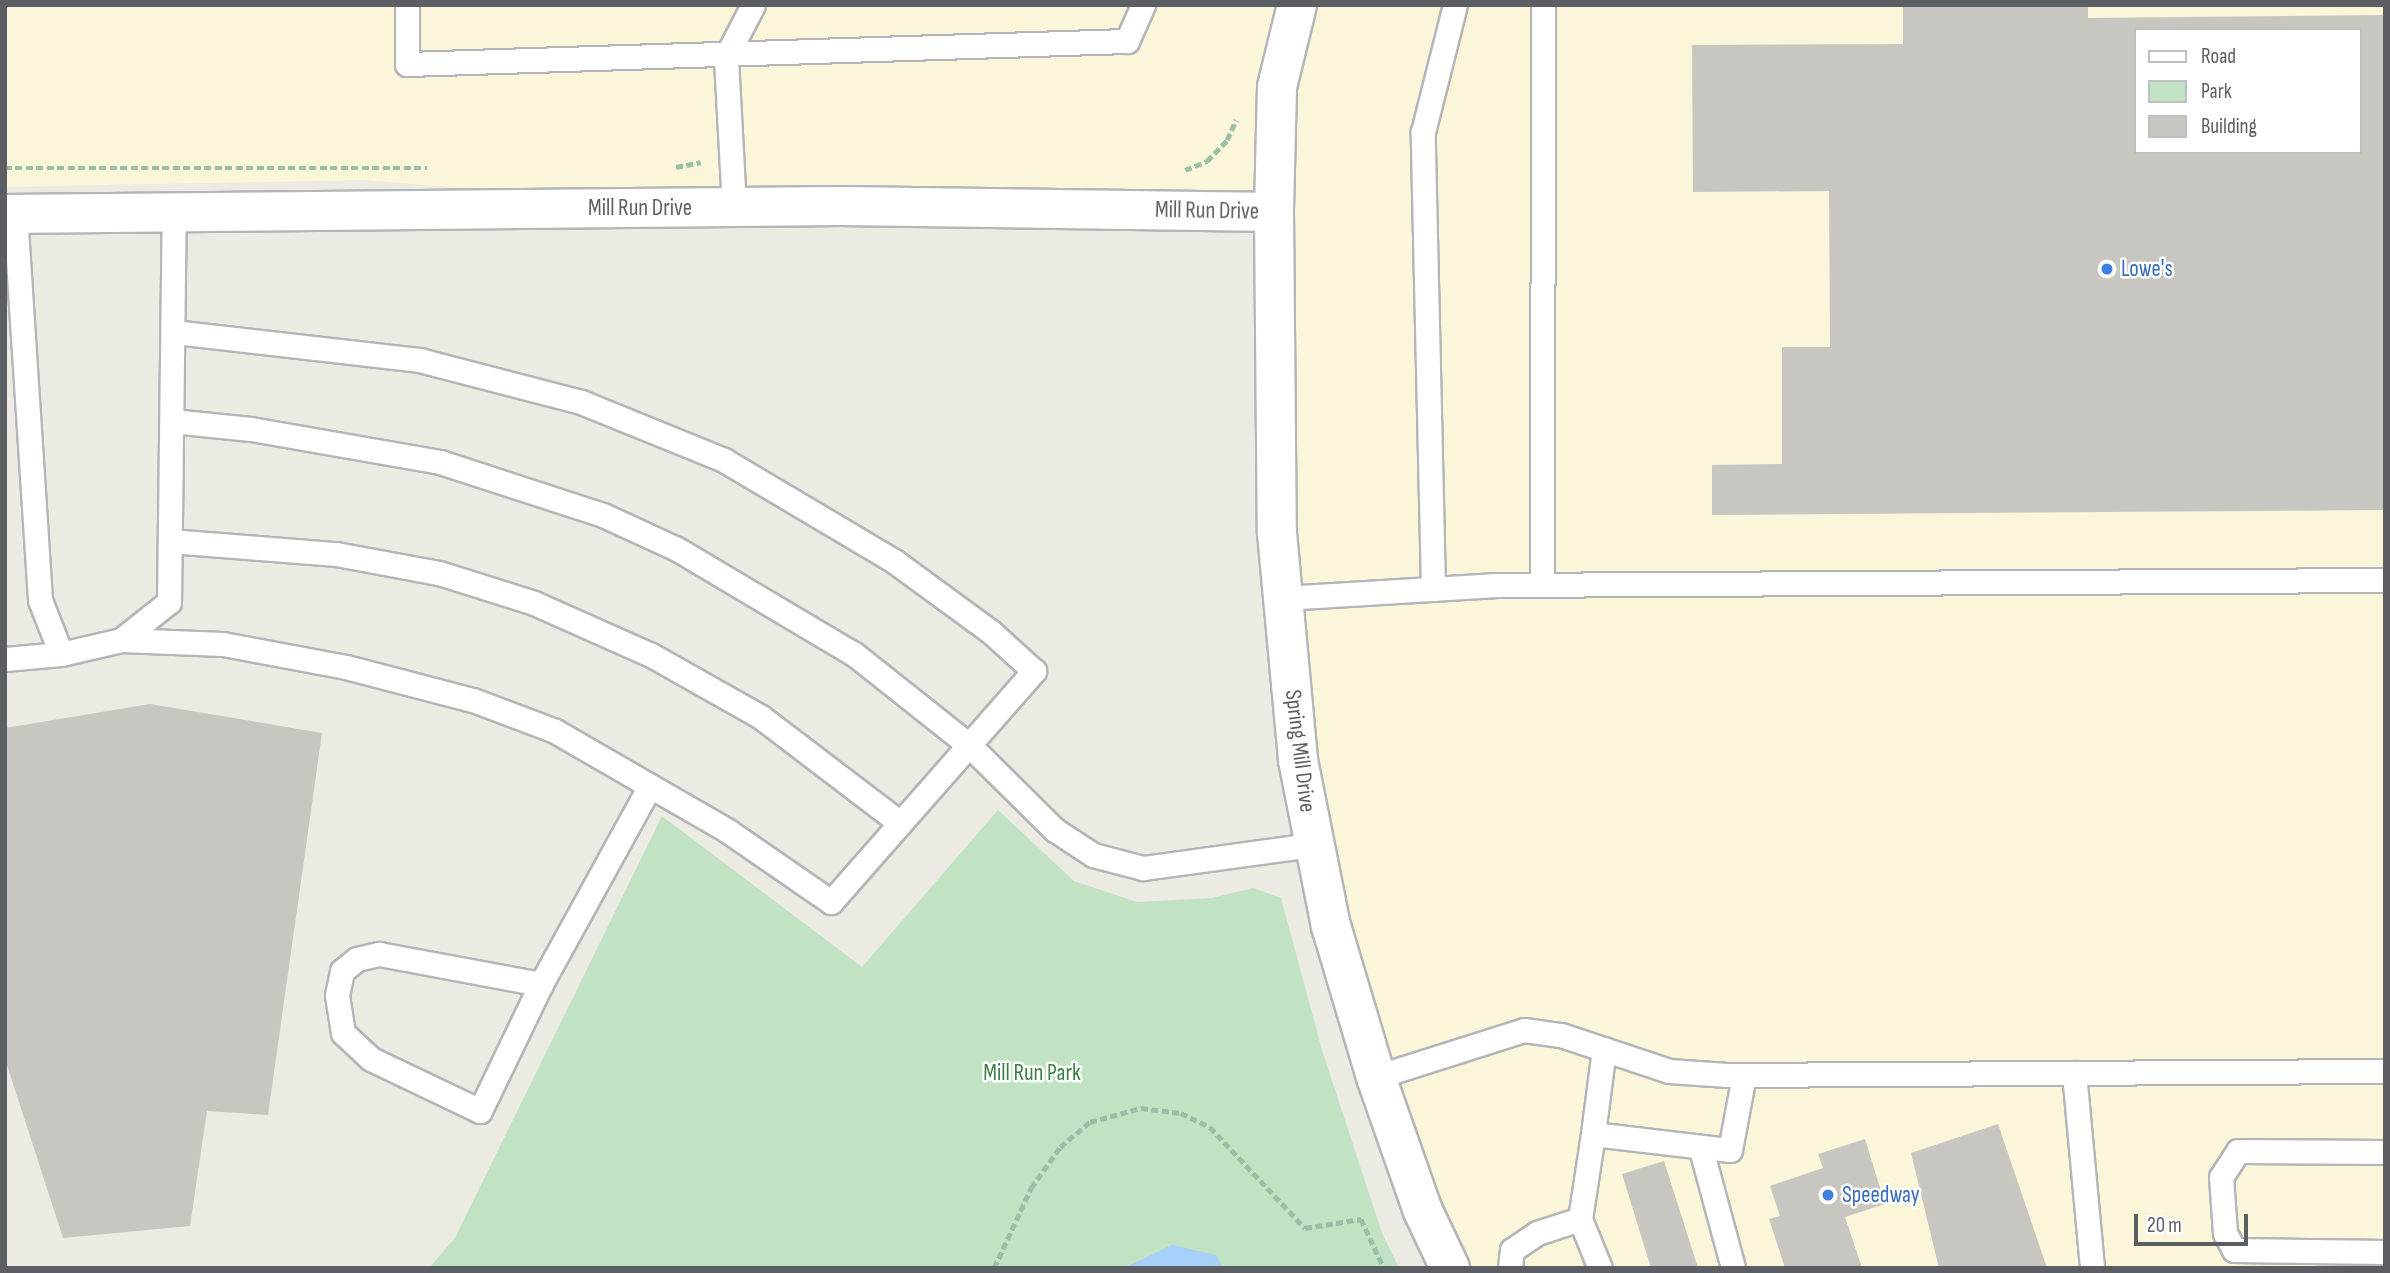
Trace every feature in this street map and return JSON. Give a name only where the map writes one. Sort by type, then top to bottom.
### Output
[{"type":"street","name":"Spring Mill Drive","points":[[1297,5],[1277,87],[1274,212],[1277,533],[1298,760],[1312,845],[1376,1077],[1423,1211],[1450,1268]]},
{"type":"street","name":"Mill Run Drive","points":[[10,214],[734,207],[1274,212]]},
{"type":"lane","points":[[407,5],[407,64],[726,57],[1127,41],[1143,5]]},
{"type":"lane","points":[[734,207],[726,57],[753,5]]},
{"type":"lane","points":[[1433,589],[1423,132],[1455,5]]},
{"type":"lane","points":[[1542,585],[1543,5]]},
{"type":"lane","points":[[121,640],[169,602],[174,212]]},
{"type":"lane","points":[[10,214],[15,355],[40,600],[61,654]]},
{"type":"lane","points":[[5,659],[61,654],[121,640],[223,644],[346,667],[473,700],[555,731],[728,831],[831,902],[1034,671],[992,632],[894,561],[724,460],[581,402],[420,360],[174,332]]},
{"type":"lane","points":[[172,421],[251,429],[440,462],[603,515],[677,549],[854,654],[969,745],[1055,830],[1093,855],[1143,868],[1312,845]]},
{"type":"lane","points":[[170,541],[336,554],[439,573],[534,603],[651,655],[761,717],[900,823]]},
{"type":"lane","points":[[1283,598],[1542,585],[2385,580]]},
{"type":"lane","points":[[541,984],[379,954],[357,959],[342,971],[337,995],[343,1033],[371,1059],[480,1111],[541,984],[650,786]]},
{"type":"lane","points":[[1376,1077],[1524,1030],[1561,1035],[1668,1071],[1744,1075],[2385,1071]]},
{"type":"lane","points":[[1600,1268],[1580,1219],[1604,1049]]},
{"type":"lane","points":[[2074,1073],[2092,1268]]},
{"type":"lane","points":[[1593,1134],[1701,1149],[1730,1150],[1744,1075]]},
{"type":"lane","points":[[1701,1149],[1733,1268]]},
{"type":"lane","points":[[2385,1152],[2238,1151],[2221,1177],[2225,1233],[2234,1250],[2385,1252]]},
{"type":"lane","points":[[1510,1268],[1512,1250],[1537,1233],[1580,1219]]},
{"type":"path","points":[[1174,170],[1207,161],[1227,140],[1238,117]]},
{"type":"path","points":[[670,169],[690,162],[732,162]]},
{"type":"path","points":[[5,168],[434,169]]},
{"type":"path","points":[[994,1268],[1031,1188],[1060,1147],[1090,1122],[1141,1108],[1181,1112],[1210,1127],[1305,1228],[1361,1219],[1384,1268]]},
{"type":"shaded area","points":[[5,5],[2385,5],[2385,1268],[1450,1268],[1312,845],[1274,212],[694,208],[365,180],[5,187]]},
{"type":"green space","name":"Mill Run Park","points":[[998,810],[1074,881],[1137,902],[1212,898],[1253,888],[1281,898],[1322,1050],[1382,1233],[1399,1268],[429,1268],[455,1238],[662,816],[862,967]]},
{"type":"water","points":[[1172,1245],[1216,1255],[1223,1268],[1124,1268]]},
{"type":"building","name":"Lowe's","points":[[1903,5],[2088,5],[2088,18],[2385,15],[2385,510],[1712,515],[1712,465],[1782,464],[1782,347],[1830,347],[1829,191],[1693,192],[1692,45],[1903,44]]},
{"type":"building","points":[[150,704],[322,733],[268,1115],[207,1111],[190,1226],[63,1238],[5,1059],[5,728]]},
{"type":"building","points":[[1998,1124],[2047,1268],[1939,1268],[1911,1153]]},
{"type":"building","name":"Speedway","points":[[1865,1139],[1885,1204],[1845,1217],[1862,1268],[1785,1268],[1769,1219],[1780,1216],[1770,1186],[1823,1168],[1818,1154]]},
{"type":"building","points":[[1664,1161],[1698,1268],[1651,1268],[1622,1174]]},
{"type":"place","name":"Lowe's","points":[[2107,269]]},
{"type":"place","name":"Speedway","points":[[1828,1195]]}]
